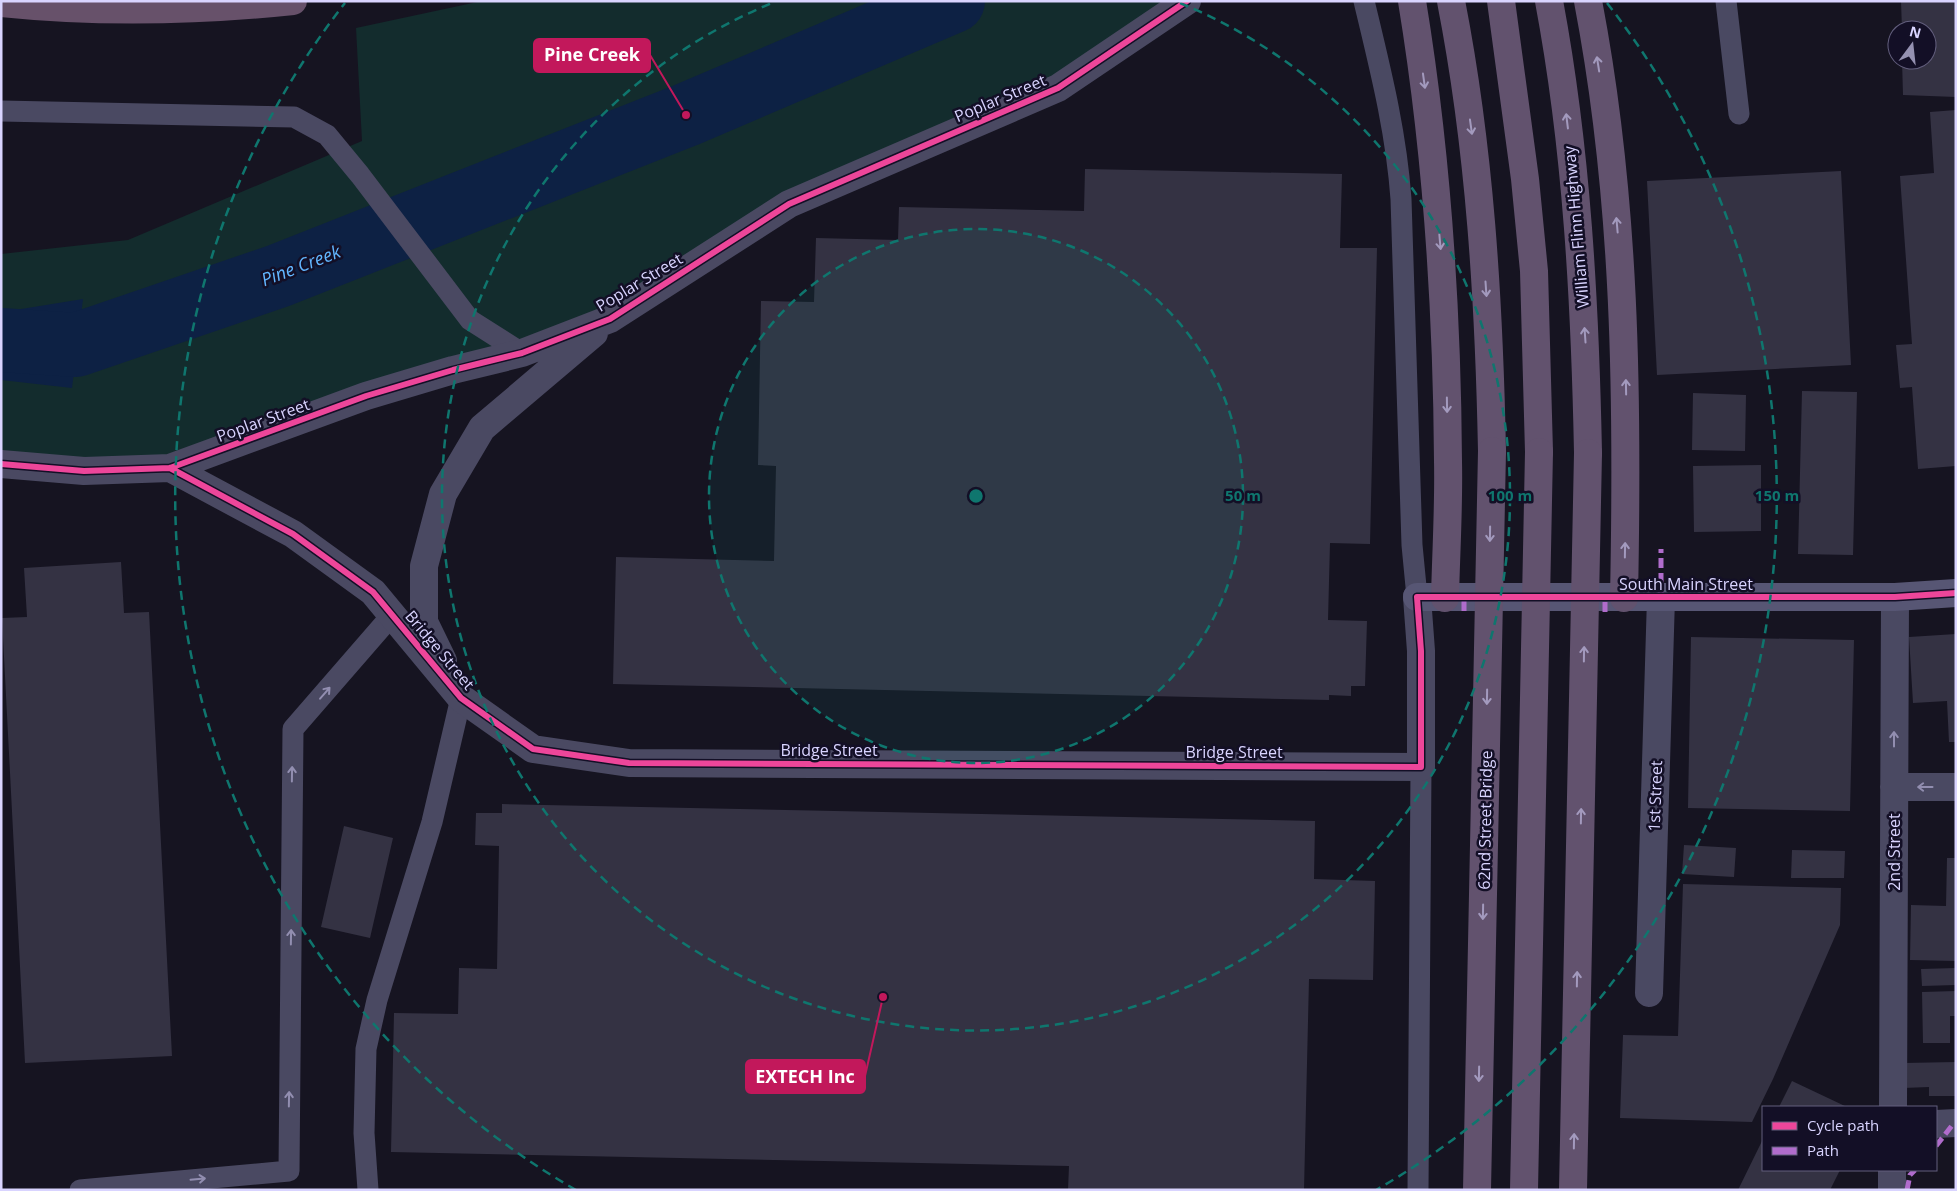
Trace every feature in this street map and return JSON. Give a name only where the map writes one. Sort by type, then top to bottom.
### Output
[{"type":"highway","points":[[1,3],[89,9],[176,9],[293,1]]},
{"type":"highway","points":[[1412,1],[1429,120],[1444,294],[1448,463],[1445,598]]},
{"type":"highway","points":[[1501,1],[1523,160],[1534,271],[1539,452],[1524,1190]]},
{"type":"highway","points":[[1588,3],[1603,91],[1621,264],[1627,443],[1624,598]]},
{"type":"highway","name":"William Flinn Highway","points":[[1550,6],[1567,122],[1578,232],[1586,344],[1588,454],[1573,1190]]},
{"type":"highway","name":"62nd Street Bridge","points":[[1454,14],[1472,133],[1482,240],[1490,348],[1492,450],[1477,1190]]},
{"type":"main road","name":"South Main Street","points":[[1417,597],[1895,597],[1956,593]]},
{"type":"street","name":"Poplar Street","points":[[1,464],[84,471],[170,468],[366,396],[452,370],[522,353],[610,319],[789,204],[1058,88],[1187,1]]},
{"type":"street","points":[[461,698],[424,622],[424,566],[443,494],[482,428],[610,319]]},
{"type":"street","name":"Bridge Street","points":[[170,468],[293,534],[372,592],[461,698],[533,749],[630,763],[1420,767]]},
{"type":"street","points":[[1417,597],[1421,651],[1420,767]]},
{"type":"street","name":"2nd Street","points":[[1893,1106],[1895,597]]},
{"type":"street","name":"1st Street","points":[[1649,993],[1661,598]]},
{"type":"street","points":[[1894,787],[1956,787]]},
{"type":"street","points":[[1937,1124],[1956,1124]]},
{"type":"street","points":[[1892,1171],[1892,1190]]},
{"type":"lane","points":[[1364,1],[1392,115],[1402,199],[1412,544],[1417,597]]},
{"type":"lane","points":[[1726,1],[1739,114]]},
{"type":"lane","points":[[1,111],[294,117],[327,134],[470,320],[522,353]]},
{"type":"lane","points":[[80,1190],[288,1171],[293,729],[392,615]]},
{"type":"lane","points":[[368,1190],[364,1133],[366,1049],[377,1000],[432,822],[461,698]]},
{"type":"lane","points":[[1418,1190],[1420,767]]},
{"type":"green space","points":[[482,1],[1187,1],[1145,31],[789,204],[610,319],[170,468],[1,464],[1,254],[128,240],[362,141],[356,28]]},
{"type":"water","points":[[83,299],[72,388],[1,380],[1,310],[15,310]]},
{"type":"building","points":[[1901,1],[1956,1],[1956,97],[1903,95],[1902,70],[1937,70],[1937,20],[1902,20]]},
{"type":"building","points":[[1956,110],[1956,466],[1918,469],[1912,387],[1900,388],[1896,345],[1912,344],[1900,176],[1934,173],[1930,112]]},
{"type":"building","points":[[1085,169],[1342,174],[1340,248],[1377,248],[1370,544],[1330,543],[1328,620],[1367,621],[1365,686],[1351,686],[1351,696],[1329,695],[1329,700],[613,684],[616,557],[774,561],[776,466],[758,465],[761,301],[814,302],[816,238],[898,240],[899,207],[1084,211]]},
{"type":"building","points":[[1841,171],[1851,365],[1657,375],[1647,181]]},
{"type":"building","points":[[1802,391],[1857,392],[1853,555],[1798,554]]},
{"type":"building","points":[[1693,393],[1746,395],[1745,451],[1692,450]]},
{"type":"building","points":[[1761,465],[1761,531],[1694,532],[1693,466]]},
{"type":"building","points":[[121,562],[124,613],[149,612],[172,1056],[25,1063],[2,618],[27,617],[24,568]]},
{"type":"building","points":[[1956,634],[1956,742],[1949,742],[1947,701],[1913,703],[1909,637]]},
{"type":"building","points":[[1691,637],[1854,640],[1850,811],[1688,808]]},
{"type":"building","points":[[502,804],[1315,821],[1314,879],[1375,881],[1373,980],[1309,979],[1304,1190],[1068,1190],[1069,1166],[391,1152],[394,1013],[458,1014],[459,968],[497,969],[499,846],[475,845],[476,813],[502,813]]},
{"type":"building","points":[[344,826],[393,838],[370,938],[321,927]]},
{"type":"building","points":[[1684,845],[1736,848],[1734,877],[1682,874]]},
{"type":"building","points":[[1792,850],[1845,851],[1844,878],[1791,878]]},
{"type":"building","points":[[1947,858],[1956,858],[1956,961],[1910,960],[1911,905],[1946,906]]},
{"type":"building","points":[[1683,884],[1841,888],[1840,925],[1773,1079],[1752,1122],[1620,1118],[1623,1035],[1678,1036]]},
{"type":"building","points":[[1956,968],[1956,985],[1922,986],[1921,969]]},
{"type":"building","points":[[1956,991],[1956,1016],[1950,1016],[1950,1043],[1923,1043],[1922,992]]},
{"type":"building","points":[[1956,1062],[1956,1096],[1929,1096],[1929,1087],[1903,1088],[1904,1063]]},
{"type":"building","points":[[1792,1081],[1845,1106],[1780,1106]]},
{"type":"building","points":[[1762,1141],[1762,1171],[1840,1171],[1830,1190],[1738,1190]]},
{"type":"waterway","name":"Pine Creek","points":[[1,340],[76,345],[278,276],[686,115],[953,1]]},
{"type":"marked path","points":[[1661,549],[1661,598]]},
{"type":"marked path","points":[[1464,598],[1464,611]]},
{"type":"marked path","points":[[1605,598],[1605,612]]},
{"type":"marked path","points":[[1937,1145],[1954,1123]]},
{"type":"marked path","points":[[1907,1190],[1910,1175],[1914,1171]]},
{"type":"cycle path","points":[[1,464],[84,471],[170,468],[366,396],[453,370],[522,353],[610,319],[789,204],[1058,88],[1187,1]]},
{"type":"cycle path","points":[[170,468],[293,534],[373,592],[461,698],[533,749],[629,763],[1421,767],[1421,651],[1417,597],[1895,597],[1956,593]]},
{"type":"place","name":"Pine Creek","points":[[686,115]]},
{"type":"place","name":"EXTECH Inc","points":[[883,997]]}]
